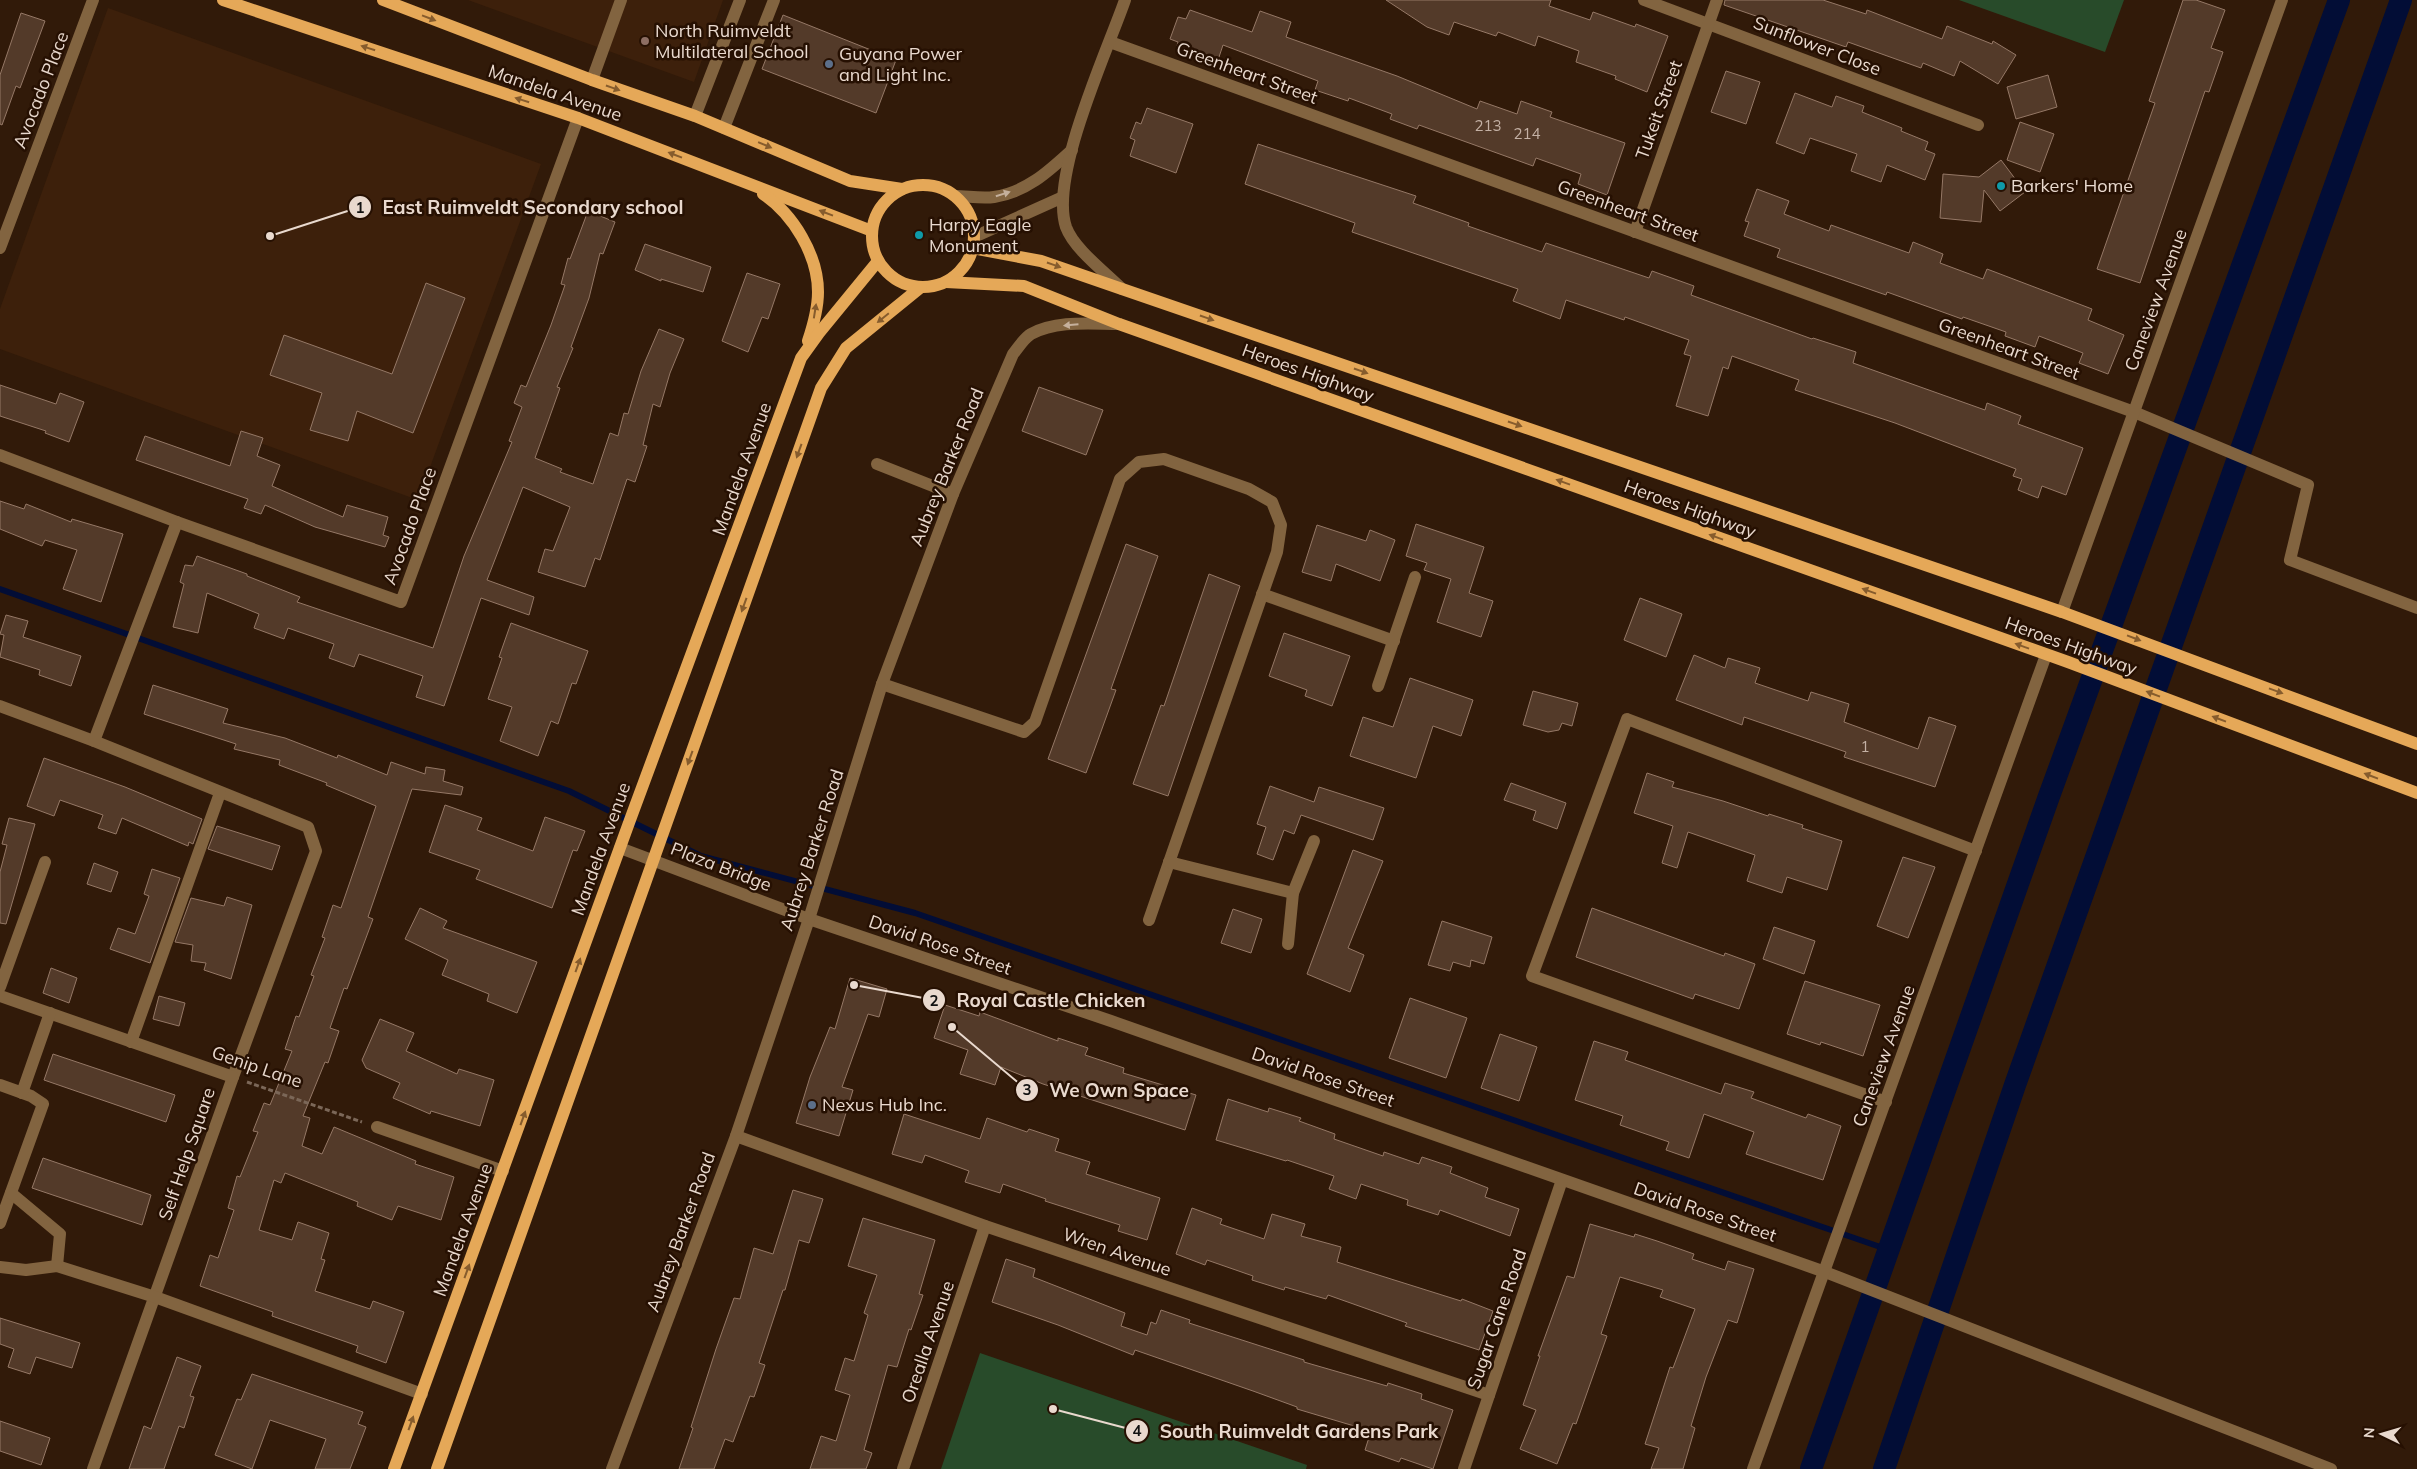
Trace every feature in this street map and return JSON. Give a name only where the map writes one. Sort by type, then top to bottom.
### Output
[{"type":"main road","name":"Mandela Avenue","points":[[224,0],[578,118],[872,230]]},
{"type":"main road","points":[[383,0],[592,80],[695,116],[850,181],[902,189]]},
{"type":"main road","points":[[744,181],[775,202],[798,231],[813,260],[818,292],[812,328],[802,358]]},
{"type":"main road","points":[[915,185],[929,185],[943,189],[955,196],[969,214],[973,242],[967,261],[958,273],[946,282],[921,287],[904,284],[889,275],[878,261],[873,246],[872,230],[877,214],[887,199],[902,189],[915,185]]},
{"type":"main road","name":"Heroes Highway","points":[[973,242],[1041,261],[2088,621],[2417,744]]},
{"type":"main road","name":"Mandela Avenue","points":[[394,1469],[620,848],[802,358],[819,333],[878,261]]},
{"type":"main road","name":"Heroes Highway","points":[[946,282],[1024,286],[1119,324],[2068,662],[2417,793]]},
{"type":"main road","points":[[437,1469],[821,388],[846,348],[921,287]]},
{"type":"street","name":"Avocado Place","points":[[0,248],[93,0]]},
{"type":"street","points":[[592,80],[621,0]]},
{"type":"street","points":[[695,116],[740,0]]},
{"type":"street","points":[[724,128],[774,0]]},
{"type":"street","points":[[1122,289],[1075,243],[1066,226],[1063,198],[1078,126],[1125,0]]},
{"type":"street","name":"Sunflower Close","points":[[1644,0],[1978,125]]},
{"type":"street","name":"Tukeit Street","points":[[1635,232],[1717,0]]},
{"type":"street","name":"Caneview Avenue","points":[[2062,612],[2282,0]]},
{"type":"street","name":"Greenheart Street","points":[[1110,42],[2134,412],[2308,485],[2290,560],[2417,608]]},
{"type":"street","name":"Avocado Place","points":[[0,455],[177,522],[401,602],[578,118]]},
{"type":"street","points":[[955,196],[994,197],[1021,189],[1039,180],[1072,150]]},
{"type":"street","points":[[973,242],[1063,198]]},
{"type":"street","name":"Aubrey Barker Road","points":[[612,1469],[736,1136],[809,919],[882,684],[953,494],[1013,354],[1030,335],[1047,328],[1070,324],[1119,324]]},
{"type":"street","points":[[882,684],[1024,732],[1036,722],[1120,479],[1138,462],[1164,459],[1250,489],[1272,502],[1281,525],[1277,552],[1149,920]]},
{"type":"street","points":[[877,464],[953,494]]},
{"type":"street","points":[[94,741],[177,522]]},
{"type":"street","points":[[1378,686],[1415,577]]},
{"type":"street","points":[[1262,594],[1394,641]]},
{"type":"street","name":"Caneview Avenue","points":[[1753,1469],[1828,1274],[1886,1102],[2046,655]]},
{"type":"street","points":[[0,706],[94,741],[220,793],[131,1042]]},
{"type":"street","points":[[1886,1102],[1532,976],[1627,719],[1976,851]]},
{"type":"street","name":"Self Help Square","points":[[93,1469],[232,1077],[316,851],[308,827],[220,793]]},
{"type":"street","points":[[1288,944],[1293,893],[1314,841]]},
{"type":"street","name":"Plaza Bridge","points":[[620,848],[809,919]]},
{"type":"street","points":[[0,987],[45,862]]},
{"type":"street","points":[[1169,862],[1293,893]]},
{"type":"street","name":"David Rose Street","points":[[809,919],[1130,1028],[1828,1274],[2330,1469]]},
{"type":"street","name":"Genip Lane","points":[[0,996],[232,1077]]},
{"type":"street","points":[[22,1093],[50,1013]]},
{"type":"street","points":[[0,1085],[22,1093],[43,1104],[0,1223]]},
{"type":"street","points":[[378,1127],[503,1171]]},
{"type":"street","name":"Wren Avenue","points":[[736,1136],[985,1226],[1489,1395]]},
{"type":"street","name":"Sugar Cane Road","points":[[1464,1469],[1562,1180]]},
{"type":"street","points":[[11,1193],[60,1234],[57,1266]]},
{"type":"street","name":"Orealla Avenue","points":[[903,1469],[985,1226]]},
{"type":"street","points":[[0,1267],[26,1270],[57,1266],[155,1297],[422,1394]]},
{"type":"path","name":"Genip Lane","points":[[232,1077],[378,1127]]},
{"type":"shaded area","name":"North Ruimveldt Multilateral School","points":[[468,0],[723,0],[694,82]]},
{"type":"shaded area","points":[[108,8],[541,164],[418,500],[0,349],[0,309]]},
{"type":"green space","points":[[1959,0],[2124,0],[2105,52]]},
{"type":"green space","points":[[980,1353],[1307,1465],[1306,1469],[941,1469]]},
{"type":"building","points":[[1386,0],[1551,0],[1549,6],[1590,20],[1593,12],[1635,27],[1636,24],[1668,36],[1647,92],[1615,79],[1616,76],[1576,62],[1579,51],[1538,36],[1535,46],[1498,32],[1496,36],[1454,22],[1449,35],[1427,27]]},
{"type":"building","points":[[1725,0],[1823,0],[1866,14],[1867,10],[1942,39],[1947,26],[1992,44],[1993,41],[2016,55],[1998,84],[1960,61],[1954,76],[1923,63],[1921,68],[1848,42],[1846,47],[1724,5]]},
{"type":"building","points":[[2183,0],[2196,0],[2225,10],[2211,48],[2223,52],[2209,92],[2205,91],[2140,283],[2097,269],[2155,103],[2149,101]]},
{"type":"building","points":[[1190,10],[1252,32],[1260,11],[1291,22],[1286,37],[1397,76],[1477,109],[1480,101],[1517,114],[1521,101],[1552,112],[1550,117],[1625,143],[1607,195],[1578,184],[1581,174],[1536,158],[1533,166],[1419,125],[1417,129],[1390,119],[1392,114],[1349,98],[1348,101],[1315,90],[1318,81],[1223,45],[1218,60],[1177,46],[1178,42],[1170,39],[1178,17],[1186,19]]},
{"type":"building","points":[[21,13],[45,21],[20,88],[16,86],[2,125],[0,124],[0,75]]},
{"type":"building","name":"Guyana Power and Light Inc.","points":[[783,15],[896,60],[876,113],[762,69]]},
{"type":"building","points":[[1726,71],[1760,82],[1746,124],[1711,112]]},
{"type":"building","points":[[2048,75],[2057,107],[2016,119],[2007,87]]},
{"type":"building","points":[[1795,93],[1832,107],[1836,96],[1864,106],[1862,112],[1902,128],[1901,131],[1928,142],[1925,150],[1935,154],[1925,180],[1887,165],[1881,182],[1851,171],[1857,154],[1810,138],[1804,154],[1776,143]]},
{"type":"building","points":[[1147,108],[1193,124],[1176,173],[1130,156],[1135,140],[1130,138],[1136,122],[1141,124]]},
{"type":"building","points":[[2020,122],[2054,134],[2040,172],[2007,160]]},
{"type":"building","points":[[1258,144],[1416,196],[1413,203],[1469,223],[1468,226],[1542,252],[1546,243],[1649,278],[1652,271],[1694,286],[1691,295],[1812,339],[1856,352],[1853,363],[1985,410],[1987,403],[2021,416],[2018,424],[2083,448],[2066,495],[2042,486],[2038,498],[2018,490],[2022,479],[2013,476],[2016,469],[1895,423],[1795,390],[1799,380],[1732,356],[1728,369],[1723,367],[1708,416],[1676,406],[1691,356],[1684,354],[1689,340],[1625,317],[1624,320],[1566,300],[1560,319],[1513,301],[1518,289],[1352,232],[1355,223],[1245,184]]},
{"type":"building","points":[[2001,160],[2025,192],[2000,211],[1984,190],[1981,222],[1940,218],[1943,174],[1979,177]]},
{"type":"building","points":[[1757,189],[1789,201],[1784,214],[1829,231],[1831,225],[1909,253],[1913,242],[1943,254],[1940,263],[1983,279],[1987,269],[2092,309],[2088,320],[2124,335],[2108,374],[2079,363],[2083,353],[2039,336],[2035,347],[2005,336],[2006,332],[1963,317],[1962,319],[1887,292],[1886,295],[1777,257],[1780,249],[1744,236],[1749,222],[1745,221]]},
{"type":"building","points":[[588,211],[615,222],[603,254],[600,253],[589,298],[571,347],[573,348],[557,387],[560,388],[535,458],[562,469],[560,472],[593,484],[610,433],[618,436],[624,413],[628,414],[641,371],[659,329],[684,339],[670,373],[660,407],[653,404],[643,445],[647,446],[635,482],[627,479],[600,560],[595,558],[585,587],[538,572],[545,549],[553,551],[570,507],[523,487],[487,580],[534,597],[529,615],[481,598],[444,706],[416,697],[423,676],[359,654],[354,667],[329,658],[334,644],[288,628],[284,639],[254,628],[259,614],[207,593],[198,633],[173,627],[184,584],[180,582],[185,565],[193,566],[197,556],[247,574],[247,576],[300,597],[297,602],[433,648],[464,556],[512,442],[509,441],[522,407],[514,403],[521,385],[526,387],[551,325],[565,285],[561,284],[568,258],[570,259]]},
{"type":"building","points":[[645,244],[711,267],[703,292],[661,279],[661,281],[635,270]]},
{"type":"building","points":[[747,273],[780,284],[768,319],[762,317],[748,352],[722,341]]},
{"type":"building","points":[[426,283],[465,298],[413,433],[357,411],[348,441],[310,430],[322,393],[270,375],[284,335],[392,374]]},
{"type":"building","points":[[0,385],[56,404],[60,393],[84,402],[69,442],[45,433],[46,431],[0,416]]},
{"type":"building","points":[[1039,387],[1103,410],[1086,455],[1022,431]]},
{"type":"building","points":[[241,431],[263,438],[257,456],[280,465],[272,486],[343,517],[347,505],[388,517],[383,535],[389,537],[385,547],[315,527],[265,505],[261,514],[244,508],[248,499],[136,460],[145,436],[230,466]]},
{"type":"building","points":[[0,501],[24,509],[26,504],[71,522],[72,519],[123,534],[101,602],[63,589],[77,550],[45,540],[42,546],[0,529]]},
{"type":"building","points":[[1416,524],[1484,547],[1469,593],[1493,601],[1481,637],[1437,622],[1451,579],[1424,570],[1427,563],[1406,556]]},
{"type":"building","points":[[1317,525],[1366,541],[1370,530],[1395,540],[1380,581],[1336,564],[1331,581],[1302,572]]},
{"type":"building","points":[[1126,544],[1158,556],[1111,689],[1116,690],[1086,773],[1048,759]]},
{"type":"building","points":[[1209,574],[1240,586],[1168,796],[1133,784],[1161,705],[1164,706]]},
{"type":"building","points":[[1640,598],[1682,614],[1666,657],[1624,640]]},
{"type":"building","points":[[6,615],[28,621],[23,637],[81,656],[71,686],[39,675],[40,670],[0,657],[4,635],[0,634]]},
{"type":"building","points":[[511,623],[588,651],[576,684],[572,683],[558,724],[551,721],[538,756],[500,741],[512,707],[488,699],[502,658],[499,657]]},
{"type":"building","points":[[1284,633],[1350,656],[1332,706],[1305,696],[1307,690],[1269,676]]},
{"type":"building","points":[[1694,655],[1725,668],[1728,658],[1760,668],[1755,683],[1808,701],[1811,692],[1849,704],[1844,722],[1918,749],[1929,717],[1956,726],[1935,787],[1844,757],[1846,752],[1744,717],[1742,725],[1676,700]]},
{"type":"building","points":[[1410,678],[1473,700],[1461,736],[1433,726],[1416,778],[1350,756],[1363,717],[1393,727]]},
{"type":"building","points":[[153,685],[228,709],[223,723],[285,738],[337,758],[338,755],[387,775],[391,762],[425,774],[426,767],[445,770],[443,781],[463,787],[461,795],[412,789],[368,917],[373,919],[347,989],[344,988],[330,1028],[339,1031],[328,1063],[325,1062],[303,1116],[310,1118],[302,1146],[322,1154],[334,1127],[416,1161],[415,1164],[454,1177],[441,1220],[398,1206],[392,1220],[357,1206],[358,1202],[285,1173],[281,1183],[274,1180],[259,1230],[292,1240],[298,1222],[329,1233],[321,1259],[325,1260],[315,1291],[370,1309],[373,1301],[404,1312],[386,1363],[356,1352],[358,1346],[272,1316],[273,1312],[200,1286],[210,1255],[218,1258],[234,1210],[228,1208],[237,1176],[240,1177],[258,1132],[253,1131],[264,1103],[270,1105],[292,1051],[285,1049],[296,1016],[299,1017],[314,976],[311,975],[325,938],[322,937],[333,905],[341,908],[376,806],[326,785],[327,783],[279,765],[280,760],[234,749],[236,744],[144,714]]},
{"type":"building","points":[[1533,691],[1578,703],[1572,726],[1562,723],[1559,730],[1548,732],[1523,725]]},
{"type":"building","points":[[44,758],[125,787],[202,819],[193,844],[189,842],[188,846],[122,818],[116,834],[98,828],[103,815],[60,800],[54,816],[27,806]]},
{"type":"building","points":[[1647,773],[1674,782],[1672,787],[1768,816],[1769,814],[1803,825],[1802,828],[1842,841],[1827,890],[1787,877],[1782,893],[1747,881],[1755,855],[1688,832],[1677,868],[1662,863],[1673,826],[1634,813]]},
{"type":"building","points":[[1511,783],[1566,803],[1557,829],[1533,820],[1536,811],[1504,800]]},
{"type":"building","points":[[1270,786],[1314,802],[1319,787],[1384,808],[1373,840],[1301,815],[1294,834],[1284,830],[1273,860],[1257,854],[1266,827],[1257,824]]},
{"type":"building","points":[[445,805],[482,818],[477,830],[533,851],[545,817],[585,831],[577,851],[573,850],[552,908],[476,879],[480,870],[429,852]]},
{"type":"building","points":[[9,818],[35,824],[6,924],[0,923],[0,872],[7,845],[2,844]]},
{"type":"building","points":[[217,826],[280,846],[272,870],[208,849]]},
{"type":"building","points":[[1353,850],[1383,861],[1348,948],[1364,955],[1350,992],[1307,974]]},
{"type":"building","points":[[1903,857],[1935,867],[1908,938],[1877,926]]},
{"type":"building","points":[[94,863],[118,872],[111,892],[87,884]]},
{"type":"building","points":[[152,869],[180,878],[150,963],[110,949],[118,928],[135,934],[149,896],[144,894]]},
{"type":"building","points":[[227,897],[252,905],[231,979],[204,970],[206,963],[191,961],[193,945],[175,942],[191,898],[224,906]]},
{"type":"building","points":[[420,908],[447,921],[443,928],[537,962],[517,1013],[487,1001],[489,994],[442,975],[448,960],[405,939]]},
{"type":"building","points":[[1592,908],[1724,956],[1725,953],[1755,964],[1739,1009],[1695,994],[1693,999],[1576,957]]},
{"type":"building","points":[[1233,909],[1262,919],[1251,953],[1221,943]]},
{"type":"building","points":[[1442,921],[1492,937],[1484,964],[1471,960],[1470,967],[1453,962],[1450,971],[1428,965]]},
{"type":"building","points":[[1774,927],[1815,941],[1804,974],[1763,959]]},
{"type":"building","points":[[51,968],[77,978],[69,1003],[43,993]]},
{"type":"building","points":[[850,978],[887,989],[879,1017],[868,1014],[842,1087],[853,1090],[839,1136],[796,1123],[810,1077],[830,1027],[835,1029]]},
{"type":"building","points":[[1805,981],[1880,1005],[1863,1056],[1821,1042],[1820,1045],[1787,1034]]},
{"type":"building","points":[[159,996],[185,1003],[179,1026],[153,1019]]},
{"type":"building","points":[[1410,998],[1467,1018],[1446,1078],[1389,1058]]},
{"type":"building","points":[[945,1005],[979,1016],[980,1012],[1058,1041],[1058,1038],[1088,1048],[1085,1055],[1124,1068],[1123,1073],[1196,1095],[1185,1130],[1043,1084],[1001,1067],[995,1085],[960,1074],[968,1050],[934,1038]]},
{"type":"building","points":[[380,1019],[414,1033],[406,1051],[457,1074],[459,1069],[494,1080],[480,1126],[431,1111],[430,1114],[393,1098],[400,1083],[366,1068],[362,1060]]},
{"type":"building","points":[[1500,1034],[1537,1047],[1519,1101],[1481,1088]]},
{"type":"building","points":[[1594,1041],[1628,1052],[1625,1060],[1721,1094],[1725,1083],[1754,1092],[1751,1098],[1806,1118],[1808,1114],[1841,1126],[1823,1180],[1746,1154],[1754,1132],[1704,1114],[1689,1158],[1666,1150],[1669,1142],[1620,1125],[1623,1116],[1575,1100]]},
{"type":"building","points":[[53,1054],[175,1095],[166,1122],[44,1080]]},
{"type":"building","points":[[1228,1099],[1268,1112],[1269,1108],[1301,1118],[1299,1121],[1335,1134],[1334,1139],[1383,1156],[1384,1152],[1419,1164],[1422,1157],[1452,1167],[1450,1173],[1488,1188],[1485,1197],[1519,1209],[1510,1236],[1440,1210],[1438,1215],[1407,1205],[1408,1200],[1361,1184],[1356,1199],[1329,1189],[1334,1176],[1287,1160],[1216,1140]]},
{"type":"building","points":[[904,1114],[980,1139],[987,1118],[1027,1132],[1029,1129],[1059,1139],[1055,1151],[1090,1162],[1086,1174],[1160,1198],[1147,1240],[1118,1231],[1120,1225],[1045,1201],[1046,1199],[1003,1184],[1000,1193],[965,1182],[969,1171],[925,1155],[922,1163],[892,1154]]},
{"type":"building","points":[[43,1158],[151,1195],[142,1225],[32,1188]]},
{"type":"building","points":[[793,1190],[823,1199],[809,1243],[799,1240],[785,1290],[783,1290],[759,1363],[765,1365],[754,1397],[750,1396],[733,1442],[725,1439],[714,1469],[679,1469],[716,1349],[734,1298],[740,1299],[754,1248],[773,1254]]},
{"type":"building","points":[[1192,1208],[1222,1219],[1220,1224],[1264,1239],[1272,1214],[1305,1224],[1301,1236],[1341,1247],[1337,1262],[1461,1301],[1462,1299],[1493,1311],[1479,1350],[1405,1326],[1407,1323],[1328,1295],[1326,1299],[1285,1287],[1284,1290],[1252,1280],[1253,1276],[1207,1260],[1205,1265],[1176,1254]]},
{"type":"building","points":[[863,1218],[935,1240],[919,1294],[923,1295],[911,1330],[909,1329],[897,1367],[888,1365],[864,1450],[872,1453],[866,1469],[810,1469],[821,1436],[836,1441],[850,1395],[835,1390],[845,1358],[854,1361],[868,1315],[864,1313],[877,1275],[848,1266]]},
{"type":"building","points":[[1590,1224],[1634,1237],[1635,1234],[1657,1241],[1694,1254],[1692,1259],[1725,1270],[1728,1261],[1754,1269],[1737,1323],[1728,1320],[1706,1377],[1691,1426],[1695,1428],[1683,1469],[1651,1469],[1659,1448],[1645,1444],[1670,1367],[1673,1368],[1695,1309],[1660,1297],[1663,1290],[1620,1277],[1601,1334],[1607,1336],[1576,1424],[1573,1423],[1557,1464],[1520,1449],[1536,1410],[1523,1405],[1540,1356],[1538,1356],[1567,1276],[1574,1278]]},
{"type":"building","points":[[1006,1259],[1035,1269],[1033,1277],[1125,1313],[1121,1326],[1147,1335],[1151,1322],[1156,1324],[1161,1310],[1190,1320],[1189,1323],[1304,1360],[1304,1362],[1387,1386],[1388,1383],[1422,1394],[1421,1399],[1453,1410],[1433,1469],[1401,1458],[1399,1462],[1365,1450],[1371,1431],[1297,1409],[1297,1407],[1135,1350],[1133,1355],[1058,1325],[992,1302]]},
{"type":"building","points":[[0,1318],[80,1343],[72,1368],[36,1357],[30,1374],[8,1367],[14,1349],[0,1344]]},
{"type":"building","points":[[177,1357],[201,1366],[190,1396],[194,1397],[184,1428],[179,1426],[164,1469],[129,1469],[144,1426],[151,1429]]},
{"type":"building","points":[[252,1374],[363,1412],[358,1424],[366,1427],[350,1469],[315,1469],[326,1439],[270,1420],[252,1469],[215,1455],[237,1399],[241,1400]]},
{"type":"building","points":[[0,1421],[50,1438],[41,1465],[0,1451]]},
{"type":"waterway","points":[[1811,1469],[2048,799],[2339,0]]},
{"type":"waterway","points":[[1884,1469],[2015,1085],[2401,0]]},
{"type":"waterway","points":[[0,589],[569,791],[701,856],[915,913],[1889,1250]]},
{"type":"place","name":"North Ruimveldt Multilateral School","points":[[645,41]]},
{"type":"place","name":"Guyana Power and Light Inc.","points":[[829,64]]},
{"type":"place","name":"Barkers' Home","points":[[2001,186]]},
{"type":"place","name":"Harpy Eagle Monument","points":[[919,235]]},
{"type":"place","name":"East Ruimveldt Secondary school","points":[[270,236]]},
{"type":"place","name":"Royal Castle Chicken","points":[[854,985]]},
{"type":"place","name":"We Own Space","points":[[952,1027]]},
{"type":"place","name":"Nexus Hub Inc.","points":[[812,1105]]},
{"type":"place","name":"South Ruimveldt Gardens Park","points":[[1053,1409]]}]
